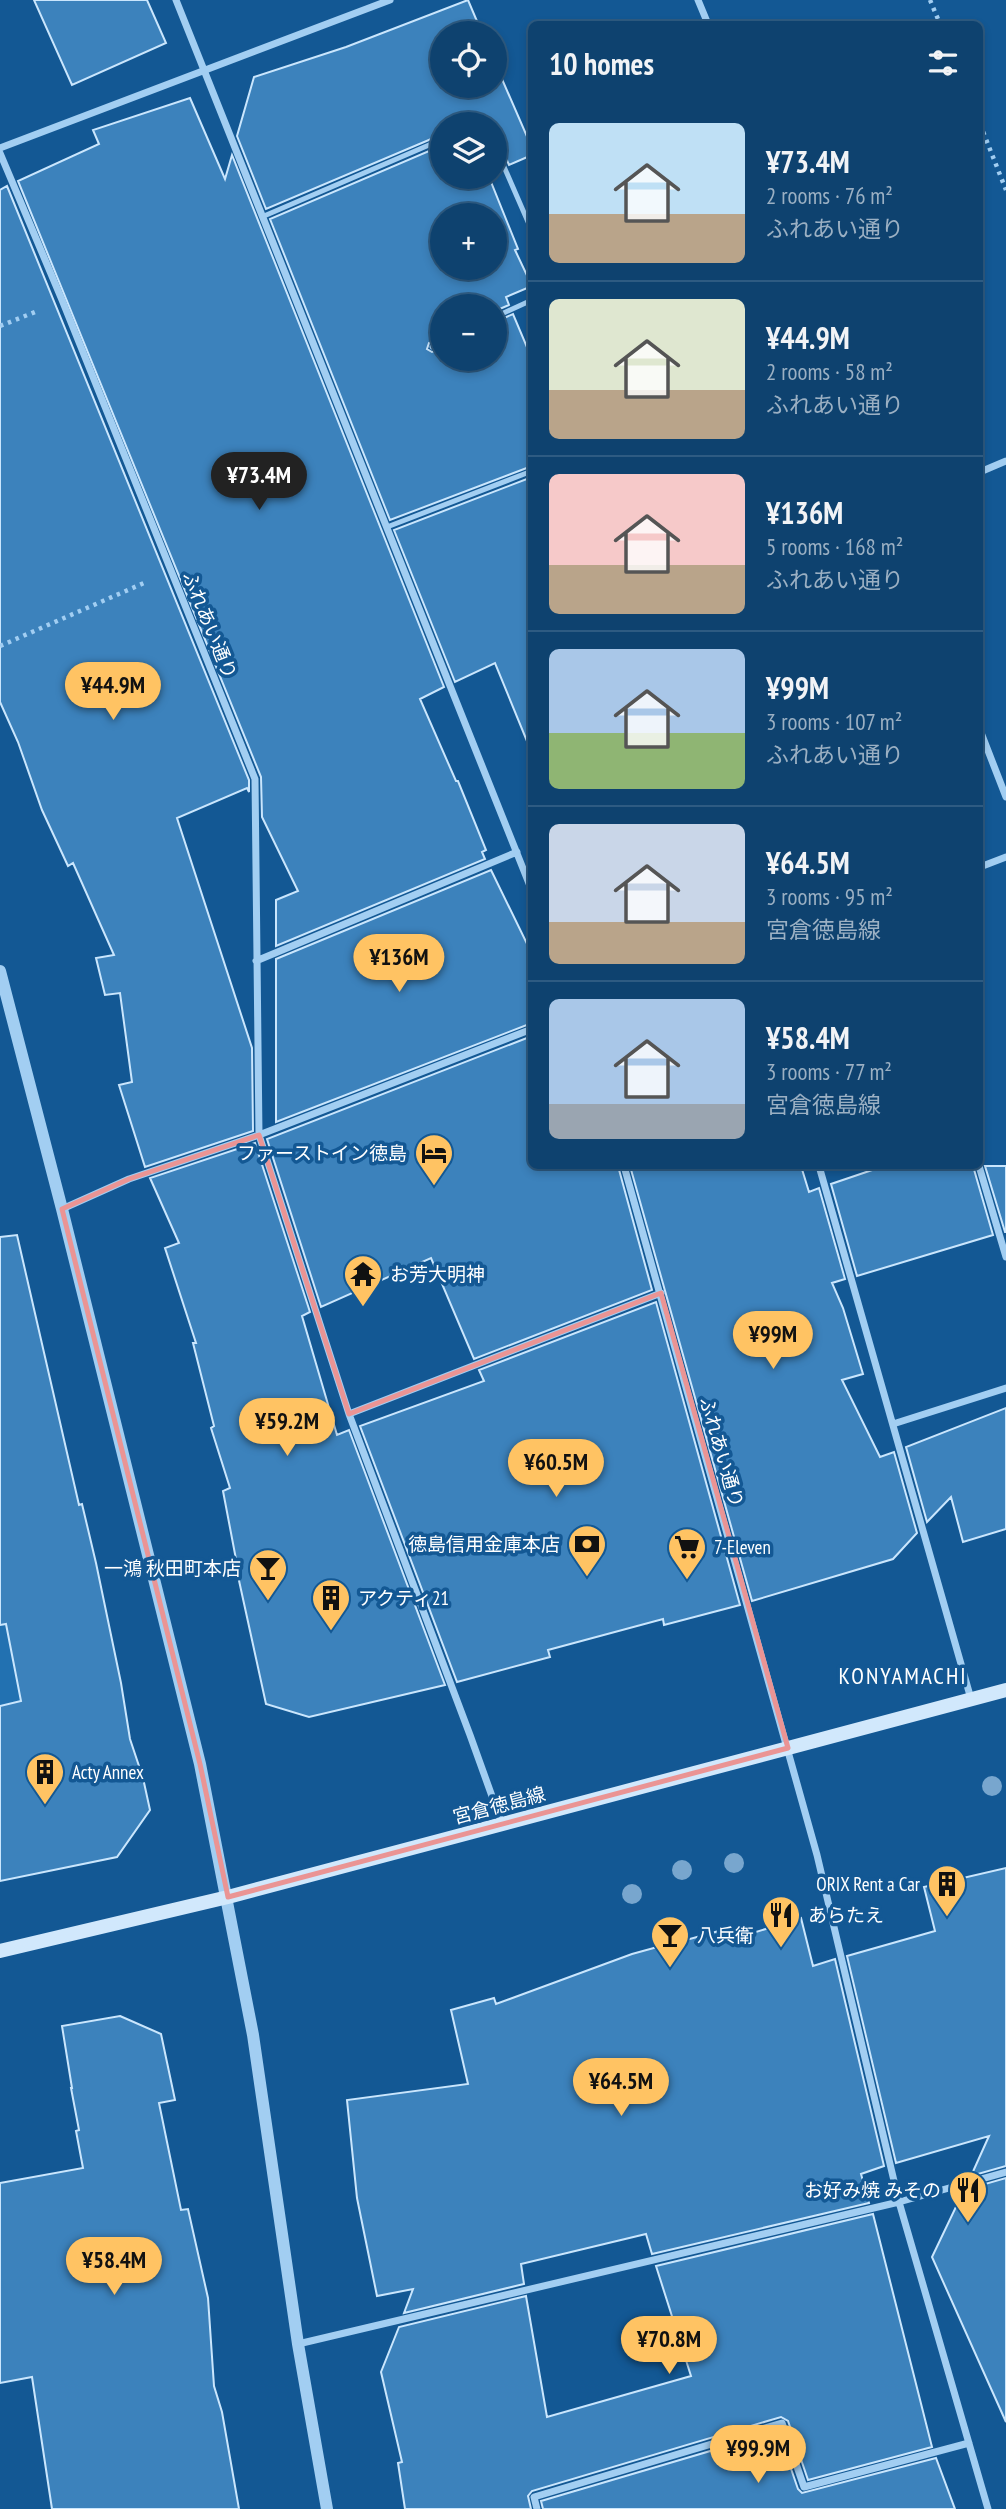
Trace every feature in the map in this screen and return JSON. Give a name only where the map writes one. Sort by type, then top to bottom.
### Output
[{"type":"main road","name":"宮倉徳島線","points":[[0,1951],[228,1897],[1006,1690]]},
{"type":"street","points":[[176,0],[528,881]]},
{"type":"street","points":[[0,151],[390,0]]},
{"type":"street","points":[[698,0],[707,21]]},
{"type":"street","name":"ふれあい通り","points":[[0,151],[254,779],[259,1135],[349,1414],[502,1824]]},
{"type":"street","points":[[983,471],[1006,461]]},
{"type":"street","points":[[983,738],[1006,797]]},
{"type":"street","points":[[256,961],[517,852]]},
{"type":"street","points":[[983,866],[1006,858]]},
{"type":"street","points":[[0,971],[201,1764],[253,2035],[298,2344],[327,2509]]},
{"type":"street","points":[[62,1209],[129,1179],[259,1135],[528,1030]]},
{"type":"street","name":"ふれあい通り","points":[[625,1169],[821,1869],[899,2202],[988,2509]]},
{"type":"street","points":[[820,1169],[971,1699]]},
{"type":"street","points":[[980,1169],[1006,1256]]},
{"type":"street","points":[[349,1414],[661,1293]]},
{"type":"street","points":[[893,1424],[1006,1388]]},
{"type":"street","points":[[298,2344],[899,2202],[1006,2172]]},
{"type":"street","points":[[537,2509],[534,2497],[782,2423],[804,2487],[969,2443]]},
{"type":"lane","points":[[264,216],[430,145]]},
{"type":"lane","points":[[507,174],[528,222]]},
{"type":"lane","points":[[507,311],[528,302]]},
{"type":"lane","points":[[387,527],[528,473]]},
{"type":"path","points":[[930,0],[939,21]]},
{"type":"path","points":[[983,132],[1006,190]]},
{"type":"path","points":[[0,326],[62,300]]},
{"type":"path","points":[[0,646],[171,571]]},
{"type":"highlighted area","points":[[259,1135],[349,1414],[661,1293],[788,1748],[228,1897],[200,1764],[62,1209],[129,1179]]},
{"type":"shaded area","points":[[6,1624],[21,1701],[0,1706],[0,1625]]},
{"type":"building","points":[[34,0],[147,0],[166,43],[72,85]]},
{"type":"building","points":[[468,0],[477,21],[430,21],[430,98],[507,98],[507,91],[528,139],[528,157],[509,165],[507,112],[430,112],[430,140],[266,209],[237,136],[254,77],[346,47]]},
{"type":"building","points":[[190,98],[225,179],[232,155],[444,687],[420,699],[486,850],[482,852],[485,859],[276,946],[276,900],[298,891],[262,817],[261,777],[18,181],[99,144],[93,130]]},
{"type":"building","points":[[430,151],[430,189],[494,189],[499,203],[430,203],[430,280],[507,280],[507,222],[518,249],[515,250],[528,278],[528,288],[507,297],[507,294],[430,294],[430,343],[427,349],[430,351],[430,371],[507,371],[507,317],[513,314],[528,350],[528,468],[390,520],[270,219]]},
{"type":"building","points":[[7,186],[249,780],[249,792],[247,788],[177,818],[252,1048],[253,1131],[145,1167],[119,1085],[132,1082],[120,993],[105,995],[96,958],[114,955],[73,863],[68,866],[42,810],[18,742],[0,702],[0,190]]},
{"type":"building","points":[[528,479],[528,744],[495,663],[455,682],[394,530]]},
{"type":"building","points":[[491,870],[528,946],[528,1025],[276,1122],[276,959]]},
{"type":"building","points":[[528,1038],[528,1169],[619,1169],[652,1290],[474,1359],[431,1258],[321,1307],[267,1139]]},
{"type":"building","points":[[255,1143],[310,1312],[302,1316],[337,1435],[349,1430],[445,1685],[309,1717],[266,1704],[238,1576],[223,1491],[230,1488],[211,1428],[214,1426],[193,1343],[196,1343],[165,1248],[179,1243],[150,1178]]},
{"type":"building","points":[[985,1166],[1006,1166],[1006,1232],[1005,1232]]},
{"type":"building","points":[[631,1169],[802,1169],[809,1192],[819,1188],[845,1279],[832,1283],[843,1308],[863,1374],[842,1380],[880,1457],[894,1452],[917,1533],[893,1559],[752,1601]]},
{"type":"building","points":[[875,1169],[974,1169],[993,1235],[857,1276],[831,1184]]},
{"type":"building","points":[[17,1235],[79,1505],[82,1504],[96,1563],[130,1739],[150,1810],[117,1857],[0,1881],[0,1706],[21,1701],[6,1624],[0,1625],[0,1237]]},
{"type":"building","points":[[656,1302],[740,1605],[664,1625],[663,1619],[548,1650],[550,1657],[457,1682],[360,1426],[484,1381],[479,1370]]},
{"type":"building","points":[[1006,1408],[1006,1529],[963,1542],[951,1497],[927,1522],[906,1447]]},
{"type":"building","points":[[1006,1868],[1006,2166],[971,2176],[989,2136],[896,2163],[847,1956],[935,1931],[924,1887]]},
{"type":"building","points":[[801,1918],[813,1966],[835,1959],[884,2166],[861,2174],[869,2203],[652,2254],[646,2234],[521,2264],[524,2284],[404,2313],[413,2289],[377,2296],[357,2198],[347,2100],[468,2084],[451,2010],[494,1998],[496,2004],[632,1954],[679,1941],[726,1929],[730,1940]]},
{"type":"building","points":[[120,2016],[161,2034],[175,2100],[159,2103],[181,2210],[188,2209],[208,2298],[214,2386],[222,2412],[239,2509],[52,2509],[32,2377],[0,2383],[0,2183],[83,2168],[62,2026]]},
{"type":"building","points":[[1006,2178],[1006,2422],[932,2257],[964,2190]]},
{"type":"building","points":[[873,2214],[932,2447],[808,2480],[788,2421],[781,2417],[532,2491],[528,2496],[531,2509],[405,2509],[398,2463],[402,2462],[381,2372],[399,2327],[526,2296],[547,2417],[691,2376],[656,2266]]},
{"type":"building","points":[[778,2431],[798,2489],[802,2493],[936,2458],[955,2509],[543,2509],[541,2501]]},
{"type":"place","name":"ファーストイン徳島","points":[[434,1187]]},
{"type":"place","name":"お芳大明神","points":[[363,1308]]},
{"type":"place","name":"徳島信用金庫本店","points":[[587,1578]]},
{"type":"place","name":"7-Eleven","points":[[687,1581]]},
{"type":"place","name":"一鴻 秋田町本店","points":[[268,1602]]},
{"type":"place","name":"アクティ21","points":[[331,1632]]},
{"type":"place","name":"Acty Annex","points":[[45,1806]]},
{"type":"place","name":"ORIX Rent a Car","points":[[947,1918]]},
{"type":"place","name":"あらたえ","points":[[781,1949]]},
{"type":"place","name":"八兵衛","points":[[670,1969]]},
{"type":"place","name":"お好み焼 みその","points":[[968,2224]]},
{"type":"district","name":"KONYAMACHI","points":[[903,1676]]}]
